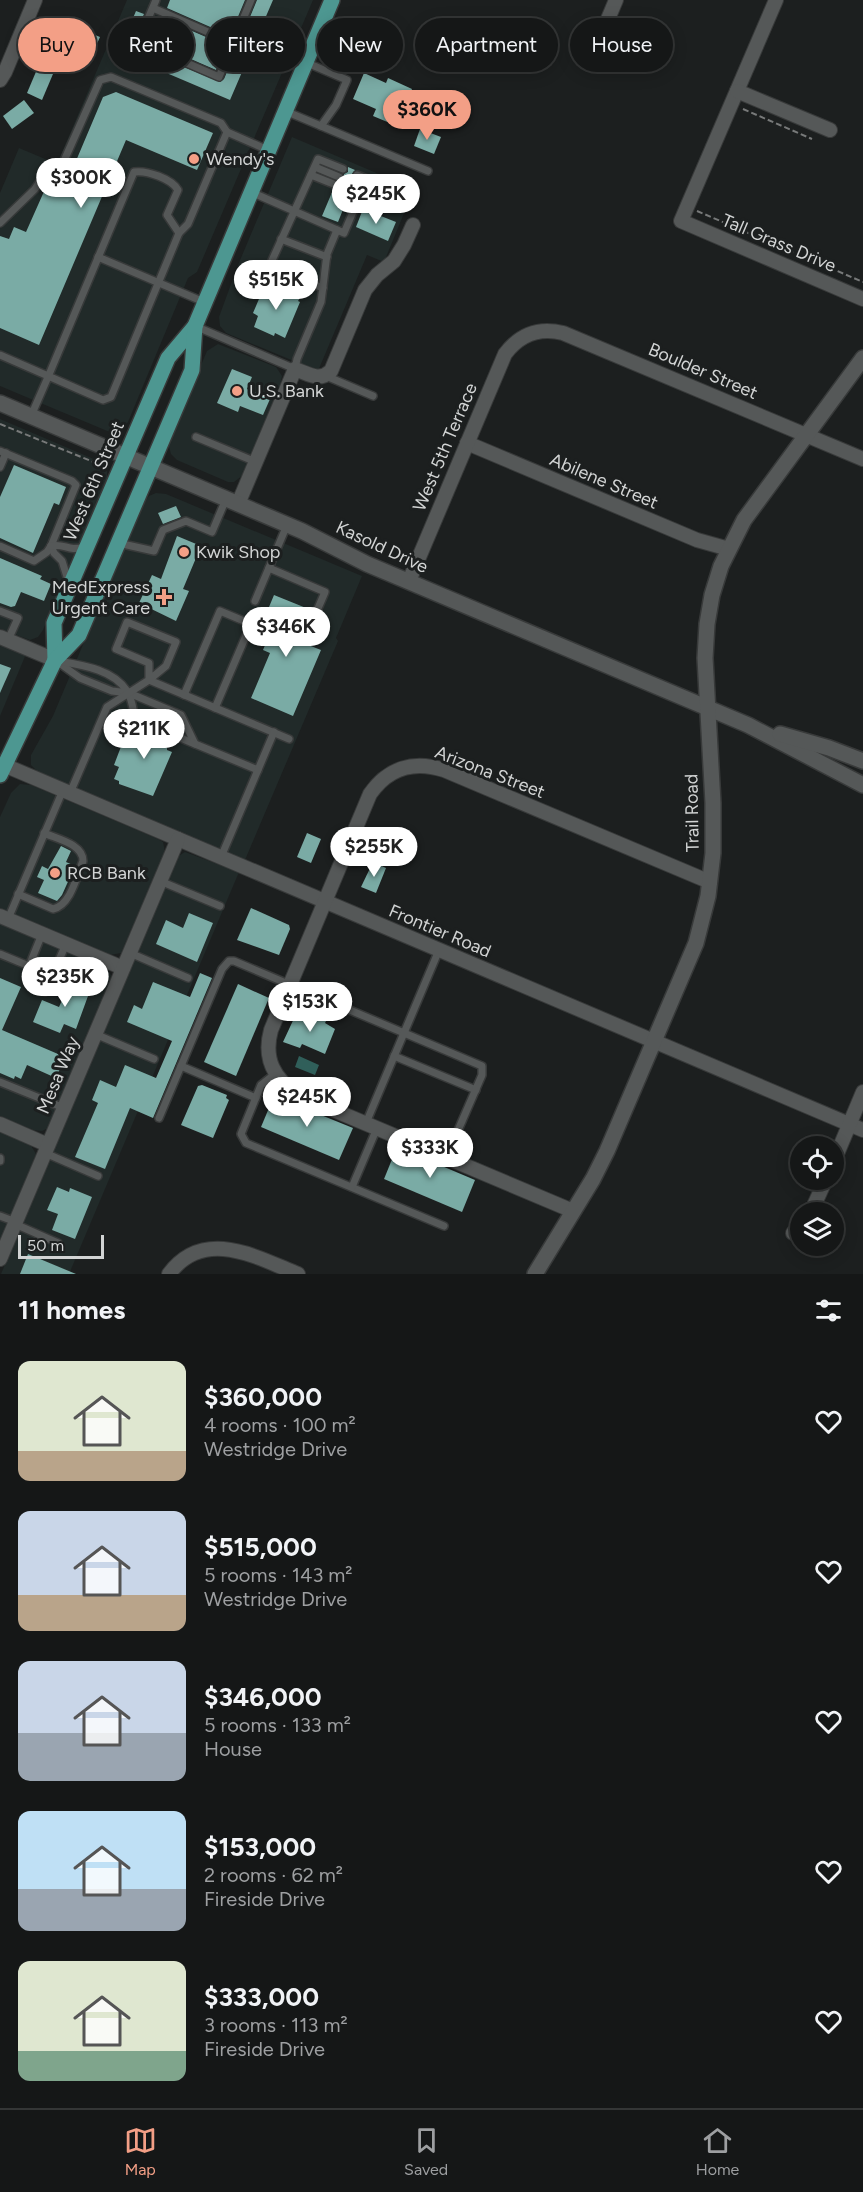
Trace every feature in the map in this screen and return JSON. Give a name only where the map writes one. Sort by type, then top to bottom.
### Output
[{"type":"main road","name":"West 6th Street","points":[[305,62],[332,0]]},
{"type":"main road","name":"West 6th Street","points":[[2,770],[55,660],[79,635],[192,370],[195,326],[301,72]]},
{"type":"main road","name":"West 6th Street","points":[[55,660],[54,623],[168,358],[195,326]]},
{"type":"main road","name":"Trail Road","points":[[534,1274],[593,1179],[607,1151],[696,943],[703,918],[710,882],[714,832],[705,658],[706,624],[712,595],[729,549],[744,520],[863,358]]},
{"type":"main road","name":"Kasold Drive","points":[[0,403],[287,525],[367,564],[748,725],[863,786]]},
{"type":"main road","name":"Kasold Drive","points":[[748,725],[829,748],[863,761]]},
{"type":"street","points":[[0,80],[35,0]]},
{"type":"street","points":[[608,18],[616,0]]},
{"type":"street","points":[[687,207],[776,0]]},
{"type":"street","points":[[737,91],[830,130]]},
{"type":"street","name":"Tall Grass Drive","points":[[687,207],[681,222],[863,299]]},
{"type":"street","points":[[232,502],[256,462],[295,369],[316,378],[326,376],[331,371],[365,290],[394,261],[413,225]]},
{"type":"street","name":"Boulder Street","points":[[525,335],[540,330],[563,333],[863,459]]},
{"type":"street","name":"West 5th Terrace","points":[[409,581],[505,354],[512,344],[525,335]]},
{"type":"street","name":"Abilene Street","points":[[467,443],[697,540],[729,549]]},
{"type":"street","points":[[4,639],[55,660]]},
{"type":"street","name":"Arizona Street","points":[[275,1074],[268,1054],[268,1041],[290,984],[370,794],[376,785],[402,767],[417,765],[444,770],[710,882]]},
{"type":"street","name":"Frontier Road","points":[[2,770],[66,792],[863,1130]]},
{"type":"street","name":"Mesa Way","points":[[0,1259],[178,839]]},
{"type":"street","points":[[4,919],[123,968]]},
{"type":"street","points":[[275,1074],[298,1095],[573,1211]]},
{"type":"street","points":[[844,1138],[863,1092]]},
{"type":"street","points":[[0,1124],[46,1149]]},
{"type":"street","points":[[169,1274],[182,1261],[194,1254],[205,1250],[229,1248],[298,1274]]},
{"type":"lane","points":[[156,0],[138,42],[206,71]]},
{"type":"lane","points":[[243,18],[251,0]]},
{"type":"lane","points":[[153,8],[206,31]]},
{"type":"lane","points":[[305,62],[347,80],[336,105],[321,126]]},
{"type":"lane","points":[[0,223],[35,189],[44,175],[59,172],[100,80],[111,77],[221,123],[227,132],[268,150]]},
{"type":"lane","points":[[285,111],[428,171]]},
{"type":"lane","points":[[0,356],[103,400],[111,397],[179,233],[188,224],[227,132]]},
{"type":"lane","points":[[323,288],[269,267],[318,159],[343,169]]},
{"type":"lane","points":[[315,167],[339,177]]},
{"type":"lane","points":[[31,416],[135,172],[142,171],[175,184],[178,190],[167,215],[179,233]]},
{"type":"lane","points":[[311,175],[336,185]]},
{"type":"lane","points":[[251,192],[344,233],[367,179],[357,175]]},
{"type":"lane","points":[[354,183],[362,190],[402,206]]},
{"type":"lane","points":[[351,191],[362,190]]},
{"type":"lane","points":[[195,326],[295,369],[321,302],[327,257],[337,230]]},
{"type":"lane","points":[[281,239],[327,257]]},
{"type":"lane","points":[[98,257],[204,302]]},
{"type":"lane","points":[[326,376],[373,396]]},
{"type":"lane","points":[[196,437],[256,462]]},
{"type":"lane","points":[[0,467],[3,452],[72,481],[75,485],[47,552],[34,561],[0,546]]},
{"type":"lane","points":[[118,543],[154,551],[163,530],[186,521],[212,532],[232,502]]},
{"type":"lane","points":[[255,601],[287,525]]},
{"type":"lane","points":[[51,546],[59,544],[75,550],[87,546]]},
{"type":"lane","points":[[51,546],[62,561],[70,586]]},
{"type":"lane","points":[[269,568],[325,592],[314,620]]},
{"type":"lane","points":[[0,611],[18,618],[4,639]]},
{"type":"lane","points":[[184,695],[220,611],[251,624],[215,708]]},
{"type":"lane","points":[[4,919],[107,706],[149,680],[166,666],[176,642],[127,622],[116,649],[149,663],[149,680]]},
{"type":"lane","points":[[55,660],[80,678],[112,691],[129,693],[181,715],[195,744]]},
{"type":"lane","points":[[55,660],[85,665],[117,679],[129,693],[135,719],[152,726]]},
{"type":"lane","points":[[149,680],[289,739]]},
{"type":"lane","points":[[166,732],[258,770]]},
{"type":"lane","points":[[221,857],[274,732]]},
{"type":"lane","points":[[18,894],[54,909],[63,905],[75,880],[83,861],[81,852],[78,848],[44,833]]},
{"type":"lane","points":[[160,882],[220,906]]},
{"type":"lane","points":[[0,954],[28,966],[42,934]]},
{"type":"lane","points":[[45,992],[66,944]]},
{"type":"lane","points":[[352,1187],[394,1056],[439,950]]},
{"type":"lane","points":[[130,953],[188,978]]},
{"type":"lane","points":[[159,1118],[225,964],[234,961],[482,1066],[482,1075],[446,1158]]},
{"type":"lane","points":[[95,1034],[154,1059]]},
{"type":"lane","points":[[394,1056],[476,1090]]},
{"type":"lane","points":[[181,1066],[256,1098]]},
{"type":"lane","points":[[275,1074],[261,1085],[241,1134],[246,1143],[444,1226]]},
{"type":"lane","points":[[0,1082],[64,1108]]},
{"type":"lane","points":[[46,1149],[98,1176]]},
{"type":"lane","points":[[0,1215],[58,1243]]},
{"type":"path","points":[[732,105],[812,139]]},
{"type":"path","points":[[687,207],[863,282]]},
{"type":"path","points":[[0,423],[96,463],[105,472]]},
{"type":"shaded area","points":[[127,0],[313,0],[305,19],[206,18],[206,72],[282,72],[197,272],[188,278],[128,422],[121,430],[112,433],[0,386],[0,193],[19,148],[57,164],[108,45],[108,72],[194,72],[194,18],[119,18]]},
{"type":"shaded area","points":[[292,137],[414,189],[384,262],[367,255],[318,371],[226,333],[220,326],[219,317],[238,265]]},
{"type":"shaded area","points":[[218,344],[276,367],[282,376],[280,387],[243,475],[234,482],[228,482],[177,460],[171,454],[169,447],[169,441],[207,351]]},
{"type":"shaded area","points":[[0,419],[96,460],[107,471],[107,479],[43,630],[38,637],[30,640],[0,629]]},
{"type":"shaded area","points":[[156,493],[166,494],[362,576],[336,638],[338,641],[245,860],[39,773],[31,765],[31,755],[53,716],[142,504],[149,496]]},
{"type":"shaded area","points":[[0,643],[26,654],[0,716]]},
{"type":"shaded area","points":[[20,784],[31,785],[163,842],[165,852],[121,953],[110,955],[0,909],[0,817],[11,793]]},
{"type":"shaded area","points":[[185,852],[239,872],[69,1274],[1,1274],[177,857]]},
{"type":"shaded area","points":[[0,923],[106,968],[111,975],[111,980],[48,1128],[42,1131],[33,1130],[0,1116]]},
{"type":"shaded area","points":[[0,1131],[30,1144],[36,1154],[0,1242]]},
{"type":"water","points":[[299,1056],[319,1065],[315,1075],[295,1067]]},
{"type":"building","points":[[170,0],[245,0],[237,18],[206,18],[206,25],[167,8]]},
{"type":"building","points":[[257,0],[273,0],[265,18],[249,18]]},
{"type":"building","points":[[136,11],[144,14],[142,18],[133,18]]},
{"type":"building","points":[[194,32],[206,37],[206,66],[194,60]]},
{"type":"building","points":[[194,71],[220,82],[227,72],[242,72],[230,100],[164,72]]},
{"type":"building","points":[[36,72],[53,74],[42,100],[27,93]]},
{"type":"building","points":[[364,73],[386,83],[388,78],[434,102],[426,120],[403,110],[397,126],[373,116],[376,109],[353,99]]},
{"type":"building","points":[[116,92],[213,133],[197,170],[126,140],[39,345],[0,328],[0,236],[9,239],[14,227],[26,232],[46,187],[62,194],[103,97]]},
{"type":"building","points":[[24,100],[34,113],[12,129],[3,116]]},
{"type":"building","points":[[420,129],[441,137],[434,154],[414,146]]},
{"type":"building","points":[[348,167],[355,170],[351,175],[355,180],[338,222],[322,216],[333,190],[341,188],[341,182],[344,180],[344,174],[348,172]]},
{"type":"building","points":[[363,209],[396,222],[388,241],[356,227]]},
{"type":"building","points":[[279,286],[301,296],[285,338],[254,327],[258,316],[253,313],[264,287],[277,293]]},
{"type":"building","name":"U.S. Bank","points":[[232,369],[252,377],[247,389],[270,399],[263,415],[240,406],[238,412],[217,403]]},
{"type":"building","points":[[14,465],[66,487],[59,505],[54,503],[33,553],[0,538],[0,497]]},
{"type":"building","name":"Kwik Shop","points":[[176,506],[181,517],[163,524],[158,513]]},
{"type":"building","points":[[177,536],[201,546],[183,589],[189,591],[176,621],[139,603],[152,575],[161,579]]},
{"type":"building","points":[[0,558],[42,576],[40,579],[51,584],[44,601],[21,592],[15,606],[0,603]]},
{"type":"building","points":[[274,595],[311,610],[298,641],[321,650],[293,716],[251,698],[270,653],[263,650],[274,624],[264,619]]},
{"type":"building","points":[[0,664],[11,668],[0,693]]},
{"type":"building","points":[[152,709],[165,714],[166,726],[162,728],[161,733],[167,738],[167,750],[172,752],[153,796],[119,784],[119,781],[114,779],[119,767],[114,765],[122,744],[128,746],[133,735],[153,744],[153,732],[158,726],[152,720]]},
{"type":"building","points":[[307,833],[321,839],[311,863],[297,857]]},
{"type":"building","name":"RCB Bank","points":[[61,846],[71,851],[66,862],[75,866],[57,901],[38,893],[44,880],[37,877],[42,866],[48,869]]},
{"type":"building","points":[[373,862],[386,868],[376,893],[361,887]]},
{"type":"building","points":[[251,908],[289,925],[290,929],[279,955],[237,940]]},
{"type":"building","points":[[189,913],[213,923],[197,962],[156,944],[166,920],[183,928]]},
{"type":"building","points":[[200,973],[212,978],[153,1118],[130,1108],[105,1169],[75,1157],[98,1103],[92,1100],[100,1080],[116,1087],[125,1065],[156,1078],[172,1041],[127,1022],[134,1005],[142,1009],[153,982],[190,997]]},
{"type":"building","points":[[73,976],[92,985],[76,1029],[64,1024],[60,1033],[33,1022],[42,1000],[59,1007]]},
{"type":"building","points":[[0,978],[21,987],[2,1030],[65,1057],[56,1078],[27,1065],[21,1079],[15,1076],[14,1079],[0,1073]]},
{"type":"building","points":[[238,984],[269,998],[236,1076],[204,1062]]},
{"type":"building","points":[[297,1012],[312,1018],[314,1014],[327,1019],[325,1023],[335,1029],[325,1054],[302,1044],[300,1048],[283,1042]]},
{"type":"building","points":[[202,1085],[227,1095],[226,1098],[229,1100],[213,1138],[181,1125],[198,1086]]},
{"type":"building","points":[[274,1096],[353,1128],[339,1160],[261,1127]]},
{"type":"building","points":[[397,1147],[475,1180],[462,1212],[384,1179]]},
{"type":"building","points":[[57,1187],[69,1192],[70,1188],[92,1197],[75,1239],[52,1230],[58,1214],[47,1210]]},
{"type":"building","points":[[28,1254],[76,1274],[20,1274]]},
{"type":"place","name":"Wendy's","points":[[194,159]]},
{"type":"place","name":"U.S. Bank","points":[[237,391]]},
{"type":"place","name":"Kwik Shop","points":[[184,552]]},
{"type":"place","name":"MedExpress Urgent Care","points":[[164,597]]},
{"type":"place","name":"RCB Bank","points":[[55,873]]}]
